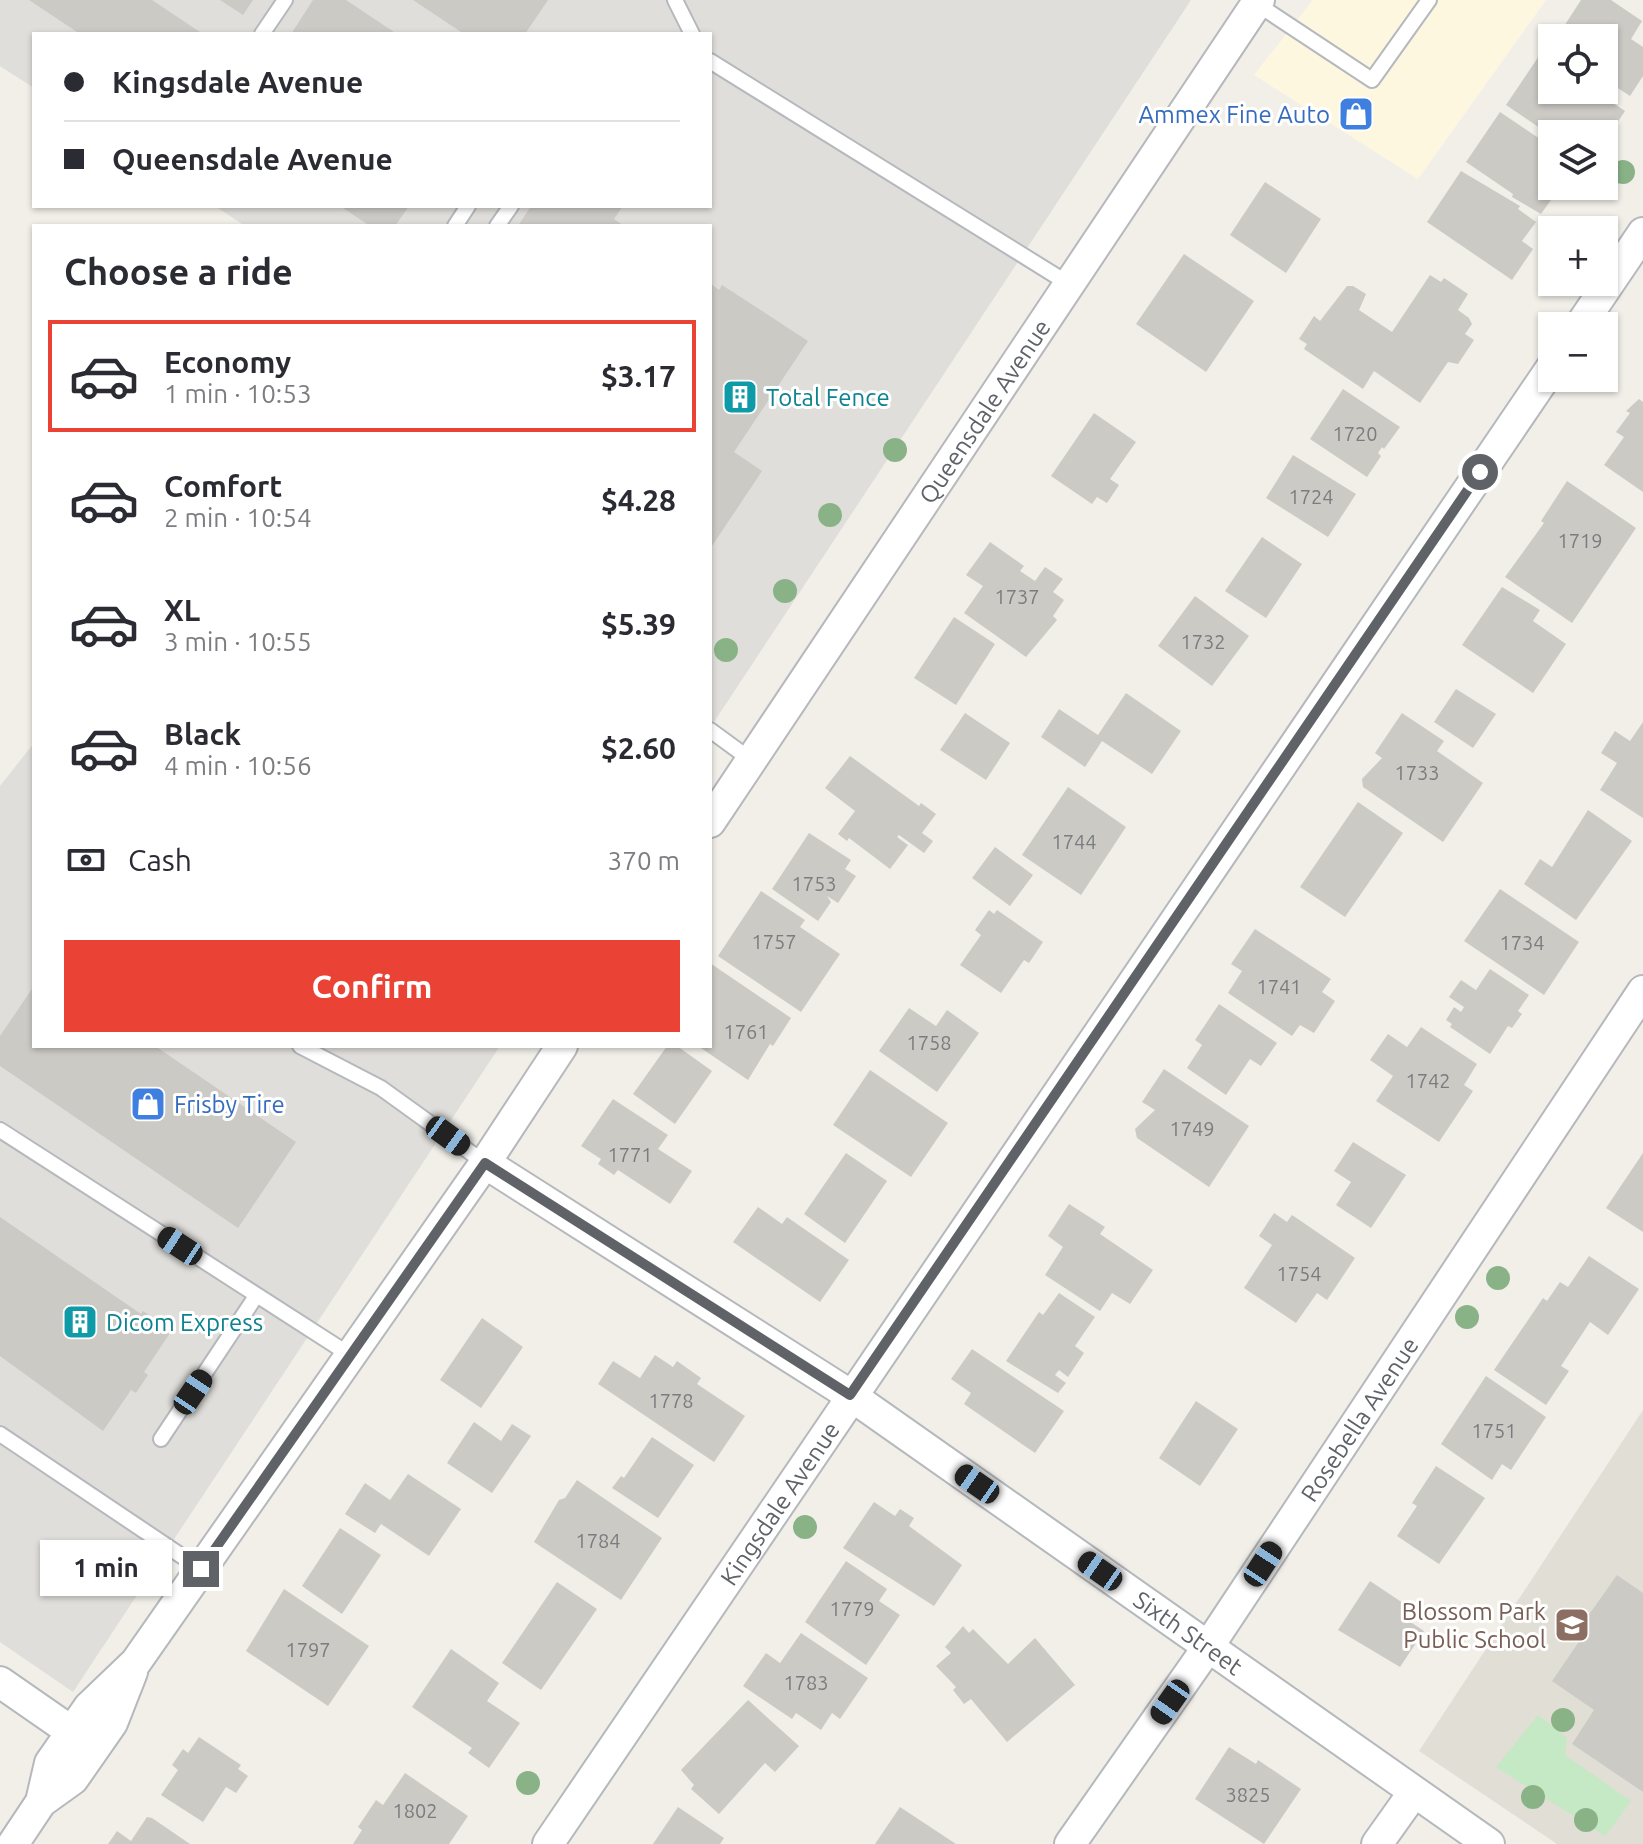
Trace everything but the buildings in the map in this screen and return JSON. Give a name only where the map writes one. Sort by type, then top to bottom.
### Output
[{"type":"street","name":"Queensdale Avenue","points":[[712,819],[1258,2]]},
{"type":"street","points":[[1589,312],[1643,233]]},
{"type":"street","name":"Kingsdale Avenue","points":[[548,1844],[850,1395],[1538,388]]},
{"type":"street","name":"Rosebella Avenue","points":[[1070,1844],[1208,1647],[1643,991]]},
{"type":"street","points":[[41,1802],[50,1763],[89,1707],[136,1662],[485,1163],[561,1048]]},
{"type":"street","name":"Sixth Street","points":[[485,1163],[850,1395],[1489,1844]]},
{"type":"street","points":[[13,1844],[41,1802],[73,1779],[112,1723],[136,1662]]},
{"type":"street","points":[[0,1682],[72,1732]]},
{"type":"street","points":[[1377,1844],[1414,1792]]},
{"type":"lane","points":[[263,32],[285,0]]},
{"type":"lane","points":[[675,0],[691,32]]},
{"type":"lane","points":[[1258,2],[1372,80],[1429,0]]},
{"type":"lane","points":[[712,62],[1069,284]]},
{"type":"lane","points":[[712,731],[751,760]]},
{"type":"lane","points":[[304,1048],[381,1088],[485,1163]]},
{"type":"lane","points":[[0,1130],[350,1355]]},
{"type":"lane","points":[[161,1439],[256,1296]]},
{"type":"lane","points":[[0,1434],[201,1569]]},
{"type":"shaded area","points":[[0,0],[1191,0],[712,725],[712,224],[242,224],[218,208],[712,208],[712,32],[32,32],[32,87],[0,66]]},
{"type":"shaded area","points":[[1313,0],[1546,0],[1418,179],[1254,75]]},
{"type":"shaded area","points":[[32,746],[32,1048],[499,1048],[73,1692],[0,1642],[0,786]]},
{"type":"shaded area","name":"Blossom Park Public School","points":[[1643,1410],[1643,1844],[1557,1844],[1419,1751]]},
{"type":"green space","points":[[1538,1715],[1567,1738],[1565,1755],[1631,1801],[1605,1836],[1496,1767]]},
{"type":"place","name":"Ammex Fine Auto","points":[[1356,114]]},
{"type":"place","name":"Total Fence","points":[[740,397]]},
{"type":"place","name":"Frisby Tire","points":[[148,1104]]},
{"type":"place","name":"Dicom Express","points":[[80,1322]]},
{"type":"place","name":"Blossom Park Public School","points":[[1572,1625]]},
{"type":"route","points":[[201,1569],[485,1163],[850,1395],[1480,472]]}]
